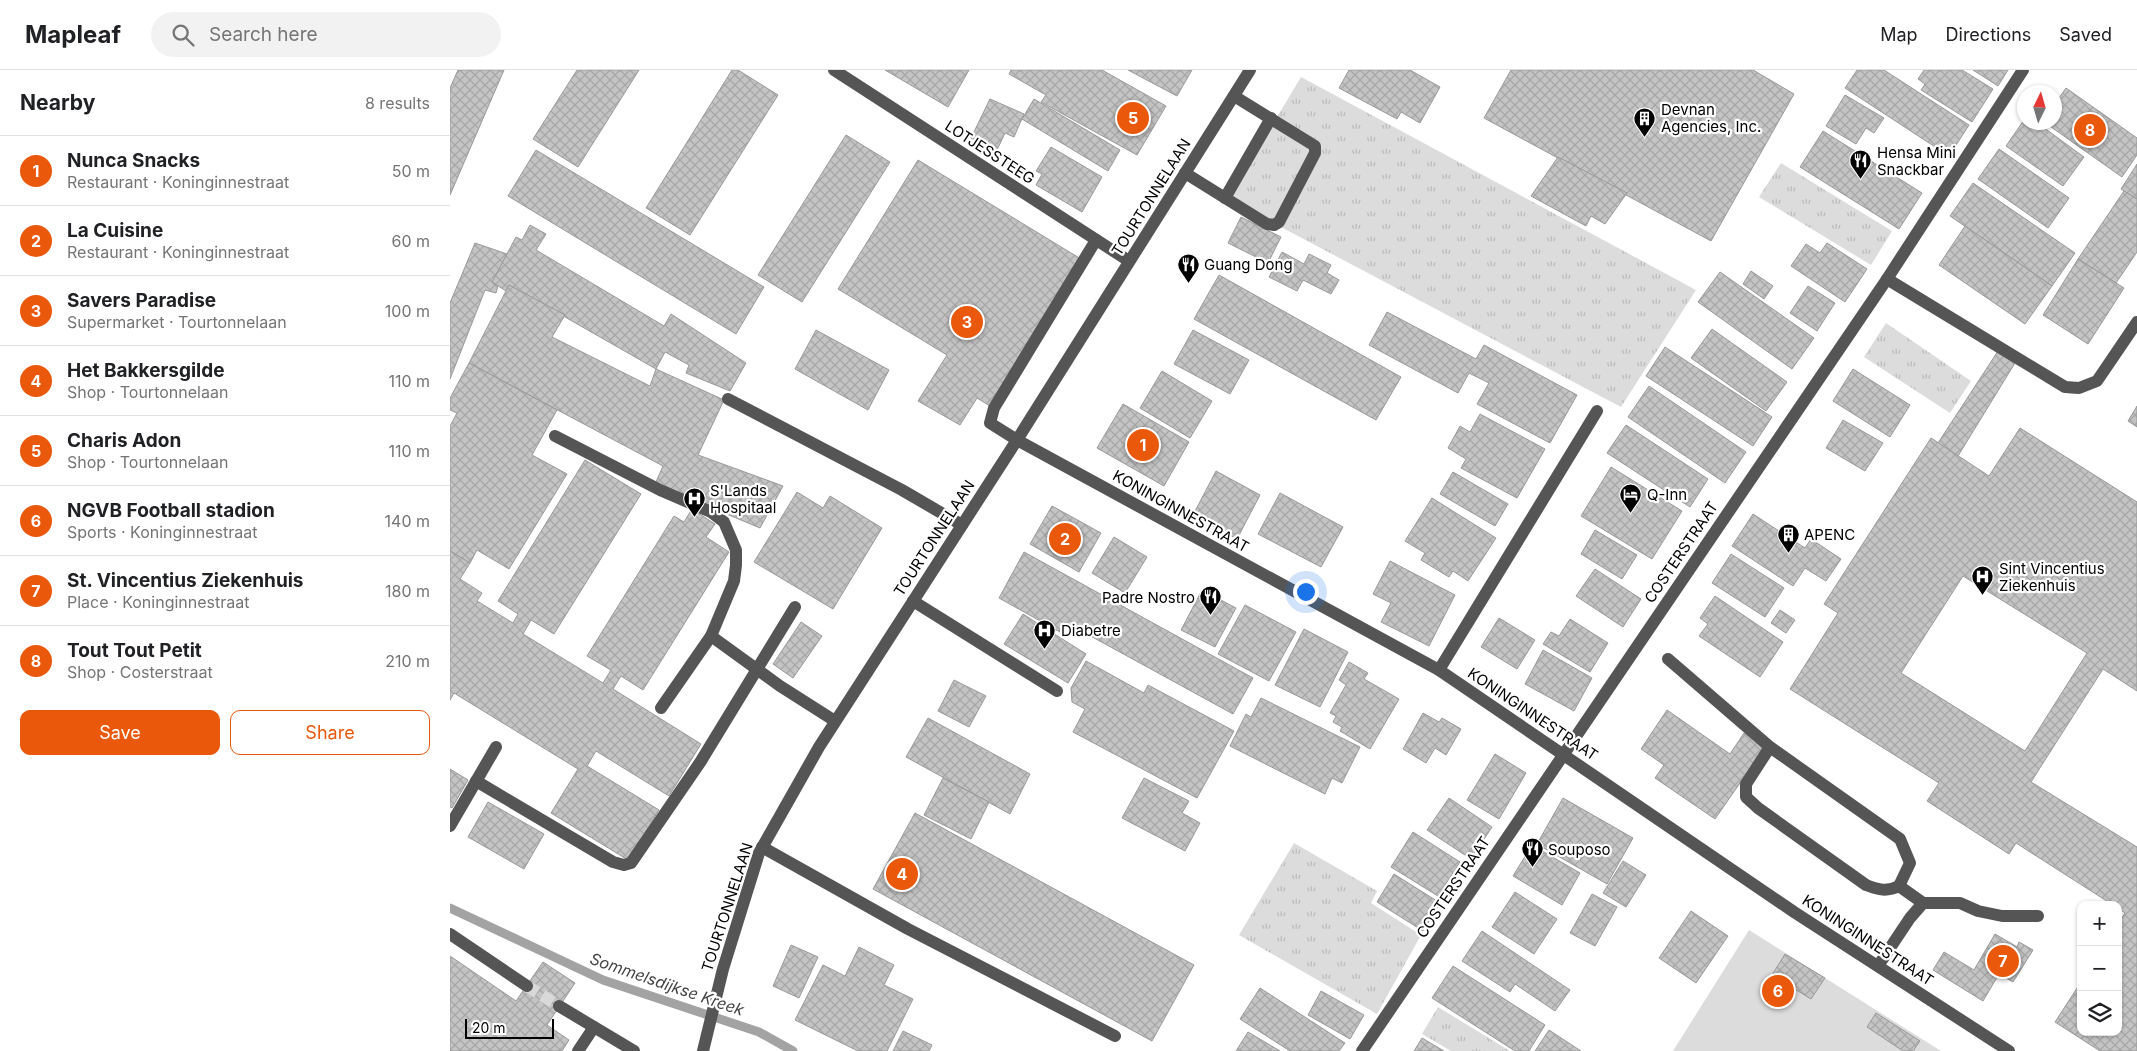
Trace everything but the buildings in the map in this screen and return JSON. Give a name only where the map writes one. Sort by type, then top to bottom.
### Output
[{"type":"street","name":"LOTJESSTEEG","points":[[834,70],[1129,261]]},
{"type":"street","name":"TOURTONNELAAN","points":[[704,1051],[723,969],[762,848],[835,721],[1017,440],[1250,70]]},
{"type":"street","name":"COSTERSTRAAT","points":[[1362,1051],[1887,279],[2023,70]]},
{"type":"street","points":[[1185,173],[1267,224],[1274,225],[1279,222],[1316,154],[1315,146],[1234,96]]},
{"type":"street","points":[[1225,198],[1272,118]]},
{"type":"street","name":"KONINGINNESTRAAT","points":[[1096,240],[990,416],[990,423],[1017,440],[1440,670],[1794,912],[2008,1051]]},
{"type":"street","points":[[1887,279],[2056,383],[2065,386],[2079,388],[2097,382],[2137,322]]},
{"type":"street","points":[[728,399],[902,490],[962,525]]},
{"type":"street","points":[[1440,670],[1598,411]]},
{"type":"street","points":[[555,436],[660,490],[711,512],[724,522],[736,550],[734,581],[711,636],[661,708]]},
{"type":"street","points":[[913,601],[1057,691]]},
{"type":"street","points":[[476,781],[613,862],[624,865],[631,863],[701,761],[795,608]]},
{"type":"street","points":[[711,636],[756,669],[835,721]]},
{"type":"street","points":[[1668,659],[1770,747],[1900,839],[1910,863],[1899,886],[1888,891],[1866,885],[1750,802],[1744,790],[1746,784],[1770,747]]},
{"type":"street","points":[[450,826],[496,747]]},
{"type":"street","points":[[762,848],[908,929],[1115,1036]]},
{"type":"street","points":[[1899,886],[1923,904],[1960,903],[1978,911],[2002,916],[2038,916]]},
{"type":"street","points":[[1878,966],[1910,918],[1923,904]]},
{"type":"street","points":[[450,934],[527,986]]},
{"type":"street","points":[[559,1006],[634,1051]]},
{"type":"street","points":[[578,1051],[594,1027]]},
{"type":"green space","points":[[1301,77],[1696,290],[1621,407],[1228,199]]},
{"type":"green space","points":[[1781,163],[1892,231],[1871,265],[1759,197]]},
{"type":"green space","points":[[1886,323],[1971,381],[1950,413],[1864,357]]},
{"type":"green space","points":[[1294,843],[1377,891],[1371,903],[1421,935],[1377,1014],[1239,935]]},
{"type":"green space","points":[[1749,930],[1941,1051],[1673,1051]]},
{"type":"green space","points":[[1438,1007],[1510,1051],[1451,1051],[1422,1034]]},
{"type":"waterway","name":"Sommelsdijkse Kreek","points":[[450,908],[603,980],[759,1032],[793,1051]]},
{"type":"tunnel","points":[[527,986],[559,1006]]},
{"type":"place","name":"Charis Adon","points":[[1133,118]]},
{"type":"place","name":"Tout Tout Petit","points":[[2090,130]]},
{"type":"place","name":"Devnan Agencies, Inc.","points":[[1645,137]]},
{"type":"place","name":"Hensa Mini Snackbar","points":[[1861,180]]},
{"type":"place","name":"Guang Dong","points":[[1188,283]]},
{"type":"place","name":"Savers Paradise","points":[[967,322]]},
{"type":"place","name":"Nunca Snacks","points":[[1143,445]]},
{"type":"place","name":"Q-Inn","points":[[1631,513]]},
{"type":"place","name":"S'Lands Hospitaal","points":[[694,518]]},
{"type":"place","name":"La Cuisine","points":[[1065,539]]},
{"type":"place","name":"APENC","points":[[1788,553]]},
{"type":"place","name":"Sint Vincentius Ziekenhuis","points":[[1983,596]]},
{"type":"place","name":"Padre Nostro","points":[[1211,616]]},
{"type":"place","name":"Diabetre","points":[[1045,649]]},
{"type":"place","name":"Souposo","points":[[1532,868]]},
{"type":"place","name":"Het Bakkersgilde","points":[[902,874]]},
{"type":"place","name":"St. Vincentius Ziekenhuis","points":[[2003,961]]},
{"type":"place","name":"NGVB Football stadion","points":[[1778,991]]}]
